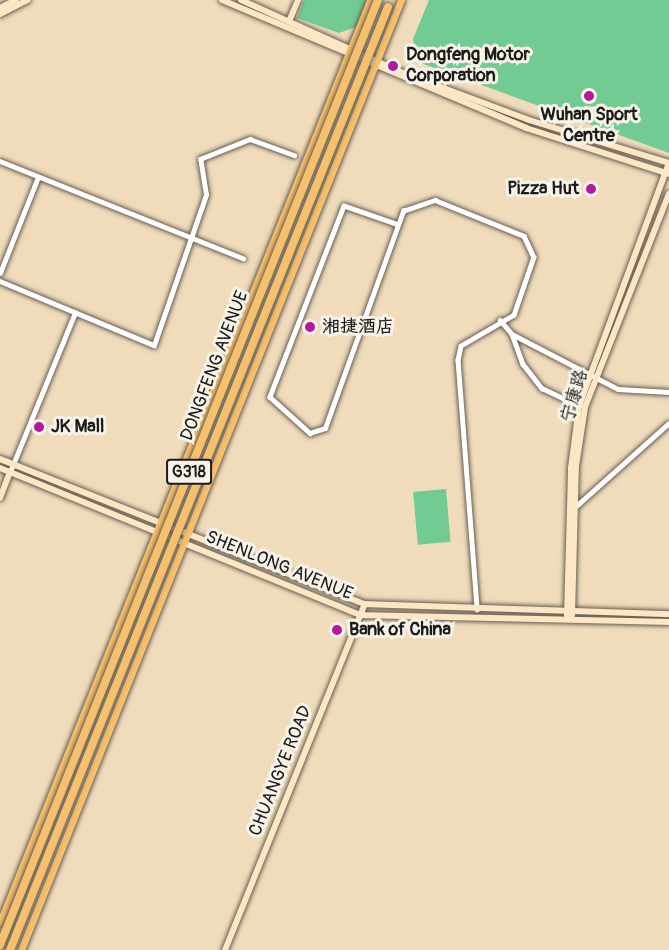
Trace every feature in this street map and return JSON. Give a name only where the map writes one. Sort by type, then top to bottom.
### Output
[{"type":"highway","name":"DONGFENG AVENUE","points":[[0,945],[378,0]]},
{"type":"highway","name":"DONGFENG AVENUE","points":[[10,950],[388,7]]},
{"type":"main road","points":[[0,8],[16,0]]},
{"type":"main road","points":[[0,14],[28,0]]},
{"type":"main road","points":[[222,0],[348,50],[362,52],[377,64],[526,128],[667,173]]},
{"type":"main road","points":[[241,0],[290,19],[348,50],[359,59],[530,120],[669,163],[593,374]]},
{"type":"main road","points":[[290,19],[298,0]]},
{"type":"main road","points":[[0,922],[370,0]]},
{"type":"main road","points":[[21,950],[377,64],[400,0]]},
{"type":"main road","name":"宁康路","points":[[570,615],[572,510],[582,406],[593,374],[669,194]]},
{"type":"main road","name":"SHENLONG AVENUE","points":[[0,459],[365,604],[669,622]]},
{"type":"main road","name":"SHENLONG AVENUE","points":[[0,468],[360,615],[669,614]]},
{"type":"main road","points":[[0,498],[10,472]]},
{"type":"main road","name":"CHUANGYE ROAD","points":[[225,950],[365,604]]},
{"type":"street","points":[[0,281],[154,345],[193,238],[206,195],[200,159],[250,139],[294,156]]},
{"type":"street","points":[[0,161],[243,258]]},
{"type":"street","points":[[0,273],[38,177]]},
{"type":"street","points":[[396,224],[344,206],[270,397],[310,433],[326,428],[396,224],[403,211],[435,200],[524,236],[532,248],[531,270],[514,315],[500,320],[461,346],[458,360],[477,609]]},
{"type":"street","points":[[10,472],[75,313]]},
{"type":"street","points":[[500,320],[512,334],[523,364],[542,388],[582,406]]},
{"type":"street","points":[[512,334],[593,374],[618,389],[669,392]]},
{"type":"street","points":[[572,510],[669,423]]},
{"type":"green space","points":[[304,0],[371,0],[356,27],[339,33],[297,18]]},
{"type":"green space","name":"Wuhan Sport Centre","points":[[429,0],[669,0],[669,153],[418,62],[413,39]]},
{"type":"green space","points":[[446,489],[451,542],[418,545],[413,492]]},
{"type":"place","name":"Dongfeng Motor Corporation","points":[[393,66]]},
{"type":"place","name":"Wuhan Sport Centre","points":[[589,96]]},
{"type":"place","name":"Pizza Hut","points":[[591,189]]},
{"type":"place","name":"湘捷酒店","points":[[310,327]]},
{"type":"place","name":"JK Mall","points":[[39,427]]},
{"type":"place","name":"Bank of China","points":[[337,630]]}]
